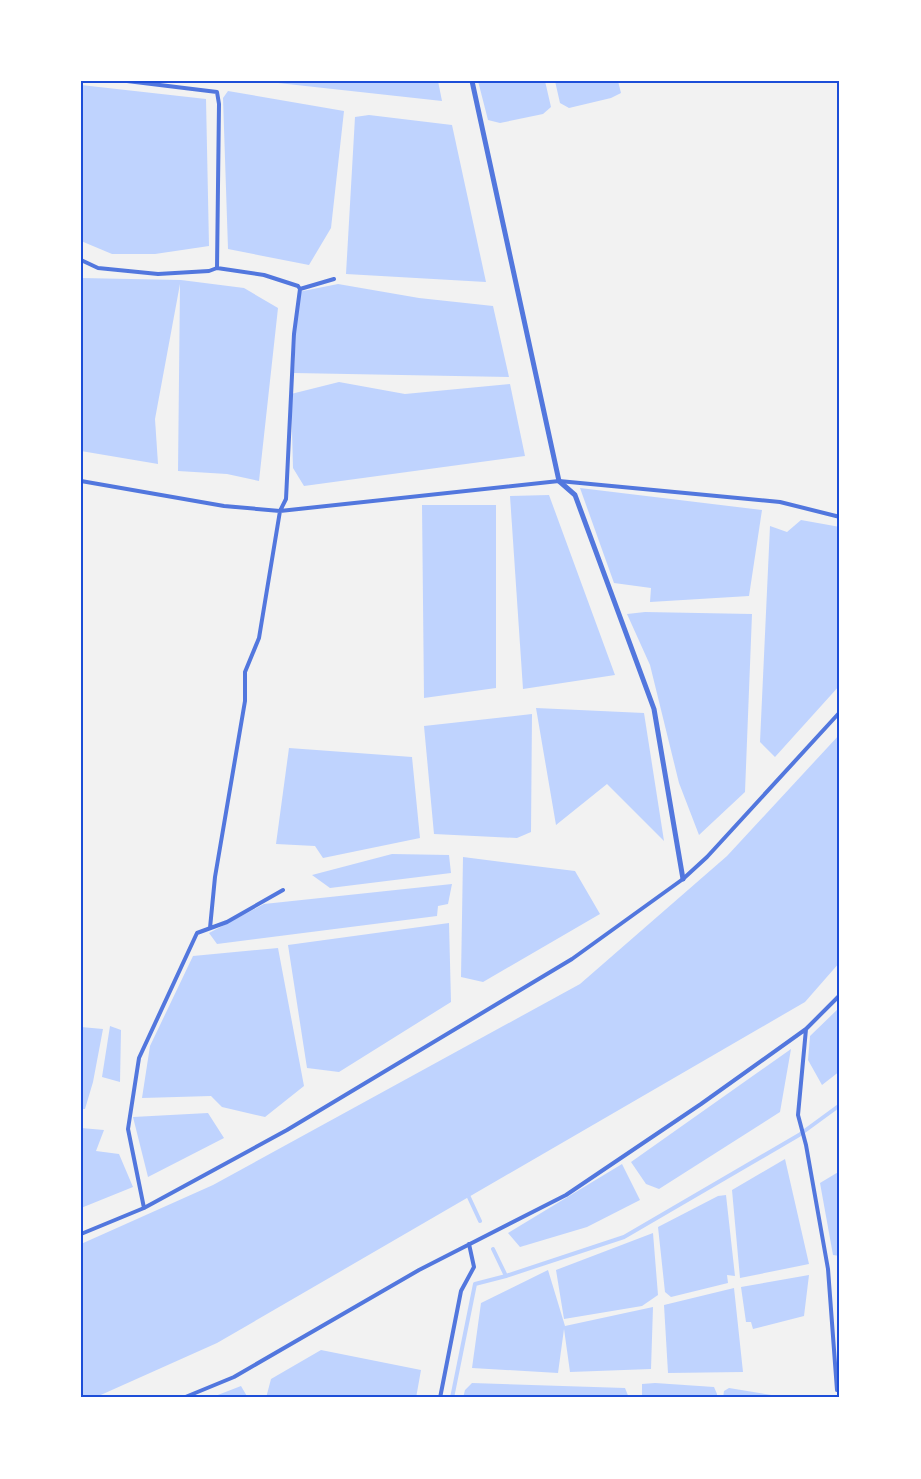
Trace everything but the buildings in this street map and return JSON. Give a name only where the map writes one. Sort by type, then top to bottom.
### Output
[{"type":"street","points":[[472,81],[559,480],[575,495],[654,708],[683,879]]},
{"type":"lane","points":[[127,81],[217,92],[219,104],[217,268]]},
{"type":"lane","points":[[81,260],[98,268],[158,274],[209,271],[217,268],[264,275],[298,286],[300,289]]},
{"type":"lane","points":[[300,289],[334,279]]},
{"type":"lane","points":[[210,928],[215,876],[245,701],[245,672],[259,638],[280,511],[286,499],[294,334],[300,289]]},
{"type":"lane","points":[[81,481],[224,506],[280,511],[559,480],[780,502],[840,517]]},
{"type":"lane","points":[[81,1234],[144,1208],[287,1130],[572,958],[683,879],[707,858],[840,712]]},
{"type":"lane","points":[[144,1208],[128,1129],[139,1058],[185,955],[197,933],[226,922],[283,890]]},
{"type":"lane","points":[[183,1398],[234,1377],[419,1270],[566,1195],[701,1104],[806,1028],[840,995]]},
{"type":"lane","points":[[806,1028],[798,1115],[806,1145],[828,1268],[837,1390],[840,1390]]},
{"type":"lane","points":[[440,1398],[461,1291],[474,1266],[469,1244]]},
{"type":"water","points":[[260,81],[438,81],[442,101]]},
{"type":"water","points":[[478,81],[545,81],[551,107],[543,114],[500,123],[488,120]]},
{"type":"water","points":[[555,81],[618,81],[621,93],[611,98],[569,108],[560,103]]},
{"type":"water","points":[[81,85],[206,99],[209,246],[155,254],[112,254],[81,241]]},
{"type":"water","points":[[228,91],[344,111],[331,228],[309,265],[228,249],[223,98]]},
{"type":"water","points":[[369,115],[452,125],[486,282],[346,274],[355,117]]},
{"type":"water","points":[[81,278],[181,280],[244,288],[278,308],[259,481],[227,474],[178,471],[180,284],[155,419],[158,464],[81,451]]},
{"type":"water","points":[[338,284],[419,298],[493,306],[509,377],[294,373],[298,292]]},
{"type":"water","points":[[339,382],[405,394],[510,384],[525,456],[304,486],[293,468],[291,394]]},
{"type":"water","points":[[580,488],[762,510],[749,596],[650,602],[651,588],[614,583]]},
{"type":"water","points":[[549,495],[615,675],[523,689],[510,496]]},
{"type":"water","points":[[422,505],[496,505],[496,688],[424,698]]},
{"type":"water","points":[[801,520],[840,527],[840,685],[775,757],[760,742],[770,526],[787,532]]},
{"type":"water","points":[[645,612],[752,614],[745,792],[699,835],[679,783],[650,665],[627,614]]},
{"type":"water","points":[[536,708],[644,713],[664,841],[607,784],[556,825]]},
{"type":"water","points":[[532,714],[531,832],[517,838],[434,834],[424,726]]},
{"type":"water","points":[[840,734],[840,962],[805,1002],[217,1343],[94,1398],[81,1398],[81,1244],[213,1185],[580,984],[727,856]]},
{"type":"water","points":[[289,748],[412,757],[420,838],[323,858],[315,846],[276,844]]},
{"type":"water","points":[[392,854],[449,855],[451,873],[330,888],[312,875]]},
{"type":"water","points":[[463,857],[575,871],[600,914],[483,982],[461,977]]},
{"type":"water","points":[[452,884],[448,904],[438,906],[437,916],[217,944],[209,933],[264,904]]},
{"type":"water","points":[[449,923],[451,1002],[339,1072],[307,1068],[288,945]]},
{"type":"water","points":[[278,948],[304,1086],[265,1117],[222,1107],[211,1096],[142,1098],[150,1046],[193,956]]},
{"type":"water","points":[[840,1007],[840,1071],[822,1085],[808,1060],[810,1036]]},
{"type":"water","points":[[110,1026],[121,1030],[120,1082],[102,1077]]},
{"type":"water","points":[[81,1027],[103,1029],[93,1082],[85,1109],[81,1109]]},
{"type":"water","points":[[791,1049],[780,1112],[659,1189],[646,1184],[631,1162]]},
{"type":"water","points":[[208,1113],[224,1138],[148,1177],[133,1117]]},
{"type":"water","points":[[81,1128],[104,1130],[96,1151],[119,1154],[133,1187],[81,1208]]},
{"type":"water","points":[[785,1159],[809,1264],[740,1278],[732,1190]]},
{"type":"water","points":[[622,1164],[640,1200],[587,1227],[520,1247],[508,1233]]},
{"type":"water","points":[[840,1171],[840,1256],[833,1255],[820,1183]]},
{"type":"water","points":[[726,1195],[735,1276],[727,1275],[728,1283],[671,1297],[665,1292],[658,1227],[718,1196]]},
{"type":"water","points":[[653,1233],[658,1295],[642,1306],[564,1319],[556,1270]]},
{"type":"water","points":[[548,1270],[565,1326],[653,1307],[651,1369],[570,1372],[564,1329],[558,1373],[472,1368],[481,1303]]},
{"type":"water","points":[[809,1275],[804,1316],[753,1329],[751,1322],[746,1322],[741,1287]]},
{"type":"water","points":[[734,1288],[743,1372],[668,1373],[664,1305]]},
{"type":"water","points":[[321,1350],[421,1370],[416,1398],[266,1398],[271,1379]]},
{"type":"water","points":[[472,1383],[625,1388],[629,1398],[463,1398],[465,1390]]},
{"type":"water","points":[[655,1383],[714,1387],[717,1398],[642,1398],[642,1384]]},
{"type":"water","points":[[241,1386],[248,1398],[210,1398]]},
{"type":"water","points":[[729,1388],[784,1398],[723,1398],[724,1391]]},
{"type":"waterway","points":[[493,1249],[506,1276],[624,1237],[799,1135],[840,1105]]},
{"type":"waterway","points":[[467,1193],[480,1221]]},
{"type":"waterway","points":[[452,1398],[475,1284],[506,1276]]}]
